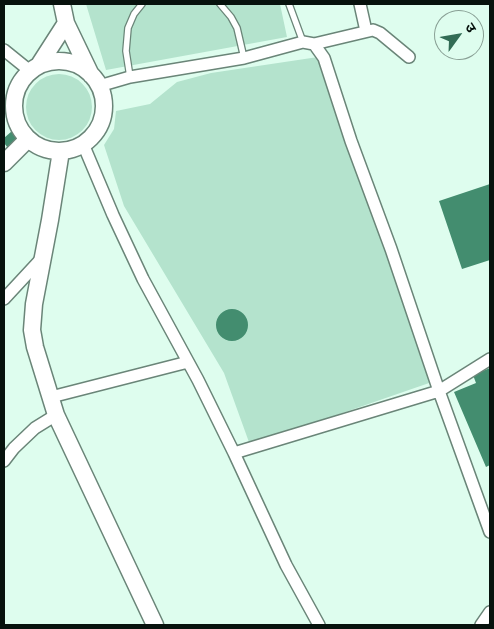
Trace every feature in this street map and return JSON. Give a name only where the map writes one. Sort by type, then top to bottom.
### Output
[{"type":"street","points":[[62,4],[66,23],[103,100],[103,115],[98,129],[88,141],[75,148],[61,151],[46,150],[22,133],[9,107],[20,82],[34,68],[66,23]]},
{"type":"street","points":[[360,4],[366,31]]},
{"type":"street","points":[[34,68],[52,61],[66,62],[80,66],[95,80],[130,78],[244,58],[372,30],[380,33],[409,56]]},
{"type":"street","points":[[309,43],[324,58],[351,141],[391,249],[490,532]]},
{"type":"street","points":[[4,50],[34,68]]},
{"type":"street","points":[[4,163],[28,139]]},
{"type":"street","points":[[83,144],[143,279],[188,362],[234,453],[286,565],[318,625]]},
{"type":"street","points":[[61,151],[34,304],[32,330],[35,347],[56,415],[154,625]]},
{"type":"street","points":[[4,299],[42,257]]},
{"type":"street","points":[[234,453],[439,390],[490,359]]},
{"type":"street","points":[[51,397],[188,362]]},
{"type":"street","points":[[4,461],[14,448],[35,428],[56,415]]},
{"type":"street","points":[[481,625],[490,612]]},
{"type":"lane","points":[[130,78],[126,50],[128,28],[134,14],[142,4]]},
{"type":"lane","points":[[220,4],[231,17],[236,28],[244,58]]},
{"type":"lane","points":[[289,4],[309,43]]},
{"type":"green space","points":[[86,4],[280,4],[287,37],[106,70]]},
{"type":"green space","points":[[318,57],[432,382],[250,445],[224,373],[124,206],[104,145],[114,129],[116,111],[150,104],[177,82],[211,73]]},
{"type":"green space","points":[[52,74],[66,74],[78,79],[87,88],[92,100],[90,120],[83,131],[66,140],[52,140],[40,135],[31,126],[26,114],[26,100],[31,88],[40,79]]},
{"type":"building","points":[[12,131],[19,139],[8,148],[4,143],[4,138]]},
{"type":"building","points":[[490,184],[490,260],[462,269],[439,201]]},
{"type":"building","points":[[232,309],[238,310],[243,314],[247,319],[247,331],[243,336],[238,340],[232,341],[226,340],[221,336],[217,331],[216,325],[217,319],[221,314],[226,310]]},
{"type":"building","points":[[490,368],[490,465],[486,467],[454,392],[476,383],[473,375]]}]
